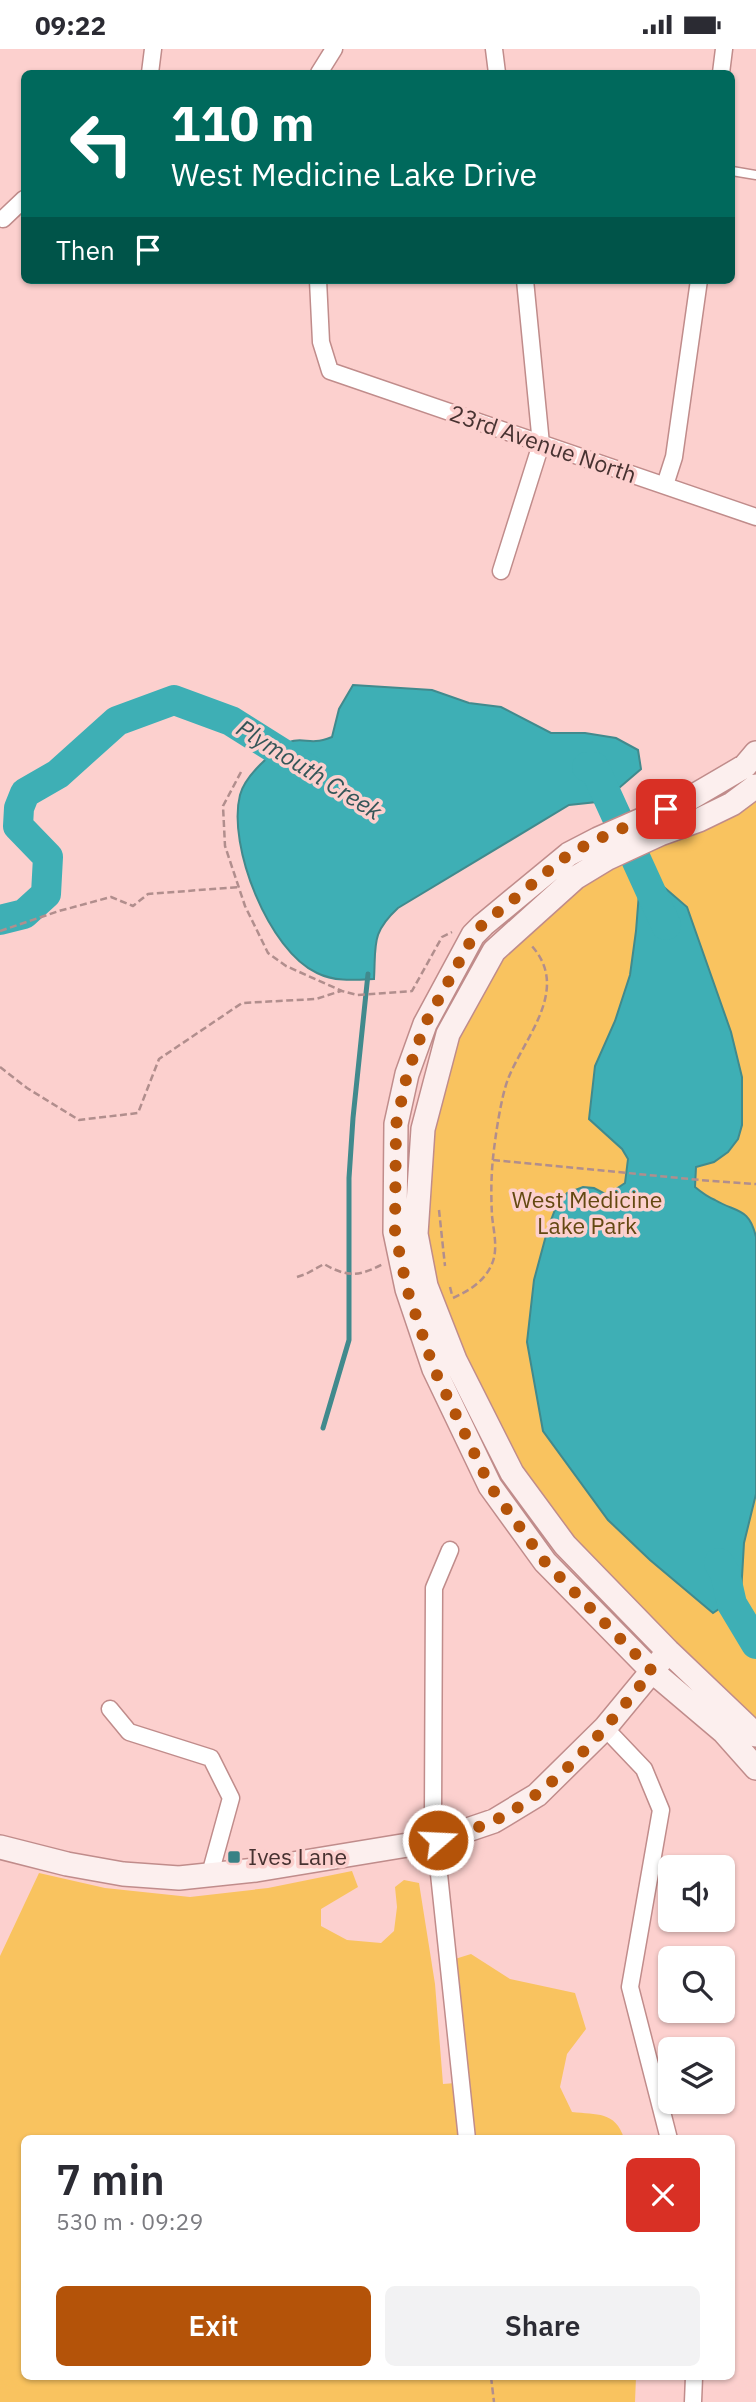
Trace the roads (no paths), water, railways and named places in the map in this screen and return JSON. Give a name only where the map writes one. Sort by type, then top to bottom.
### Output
[{"type":"street","points":[[150,70],[153,49]]},
{"type":"street","points":[[321,70],[334,49]]},
{"type":"street","points":[[494,49],[497,70]]},
{"type":"street","points":[[721,70],[724,49]]},
{"type":"street","points":[[3,219],[21,202]]},
{"type":"street","name":"23rd Avenue North","points":[[318,284],[321,342],[330,371],[756,517]]},
{"type":"street","points":[[500,571],[541,444],[525,284]]},
{"type":"street","points":[[665,485],[674,457],[698,284]]},
{"type":"street","points":[[756,753],[745,766],[687,800],[655,825],[603,849],[569,854],[482,925],[474,935],[425,1024],[407,1075],[396,1125],[395,1232],[407,1289],[434,1369],[490,1486],[545,1562],[652,1671],[724,1732],[756,1768]]},
{"type":"street","points":[[655,825],[699,820],[732,804],[756,786]]},
{"type":"street","points":[[603,849],[494,951],[448,1034],[423,1129],[416,1234],[426,1286],[455,1360],[512,1473],[565,1545],[668,1651],[756,1735]]},
{"type":"street","points":[[450,1551],[434,1588],[433,1814],[438,1840],[439,1874],[467,2135]]},
{"type":"street","points":[[0,1847],[67,1864],[123,1874],[179,1878],[277,1867],[438,1840],[494,1821],[537,1795],[606,1728],[668,1651]]},
{"type":"street","points":[[110,1709],[129,1732],[211,1758],[231,1798],[210,1874]]},
{"type":"street","points":[[606,1728],[644,1769],[661,1810],[630,1987],[668,2135]]},
{"type":"street","points":[[693,2402],[694,2380]]},
{"type":"lane","points":[[735,172],[756,175]]},
{"type":"water","points":[[353,685],[432,690],[469,703],[501,707],[551,733],[585,733],[616,738],[638,750],[641,769],[597,802],[569,805],[398,908],[379,932],[375,948],[374,979],[345,980],[324,976],[299,961],[283,943],[256,895],[240,841],[240,795],[253,772],[283,746],[293,741],[318,741],[332,737],[339,709]]},
{"type":"water","points":[[658,882],[687,907],[731,1032],[742,1077],[742,1125],[738,1139],[728,1152],[714,1162],[696,1167],[695,1187],[746,1216],[756,1237],[756,1494],[744,1543],[741,1594],[713,1613],[608,1520],[543,1431],[527,1342],[534,1280],[556,1207],[567,1193],[583,1187],[594,1188],[607,1195],[625,1183],[628,1159],[622,1149],[589,1119],[595,1066],[615,1021],[630,975],[639,893]]},
{"type":"waterway","name":"Plymouth Creek","points":[[0,920],[24,914],[46,894],[48,857],[18,826],[19,808],[25,793],[58,774],[117,721],[174,700],[231,721],[312,772]]},
{"type":"waterway","name":"Plymouth Creek","points":[[587,767],[594,767],[666,925]]},
{"type":"waterway","points":[[323,1428],[349,1340],[349,1178],[368,974]]},
{"type":"waterway","name":"Plymouth Creek","points":[[719,1563],[725,1573],[732,1604],[756,1644]]},
{"type":"place","name":"Ives Lane","points":[[234,1857]]},
{"type":"park label","name":"West Medicine Lake Park","points":[[587,1213]]}]
